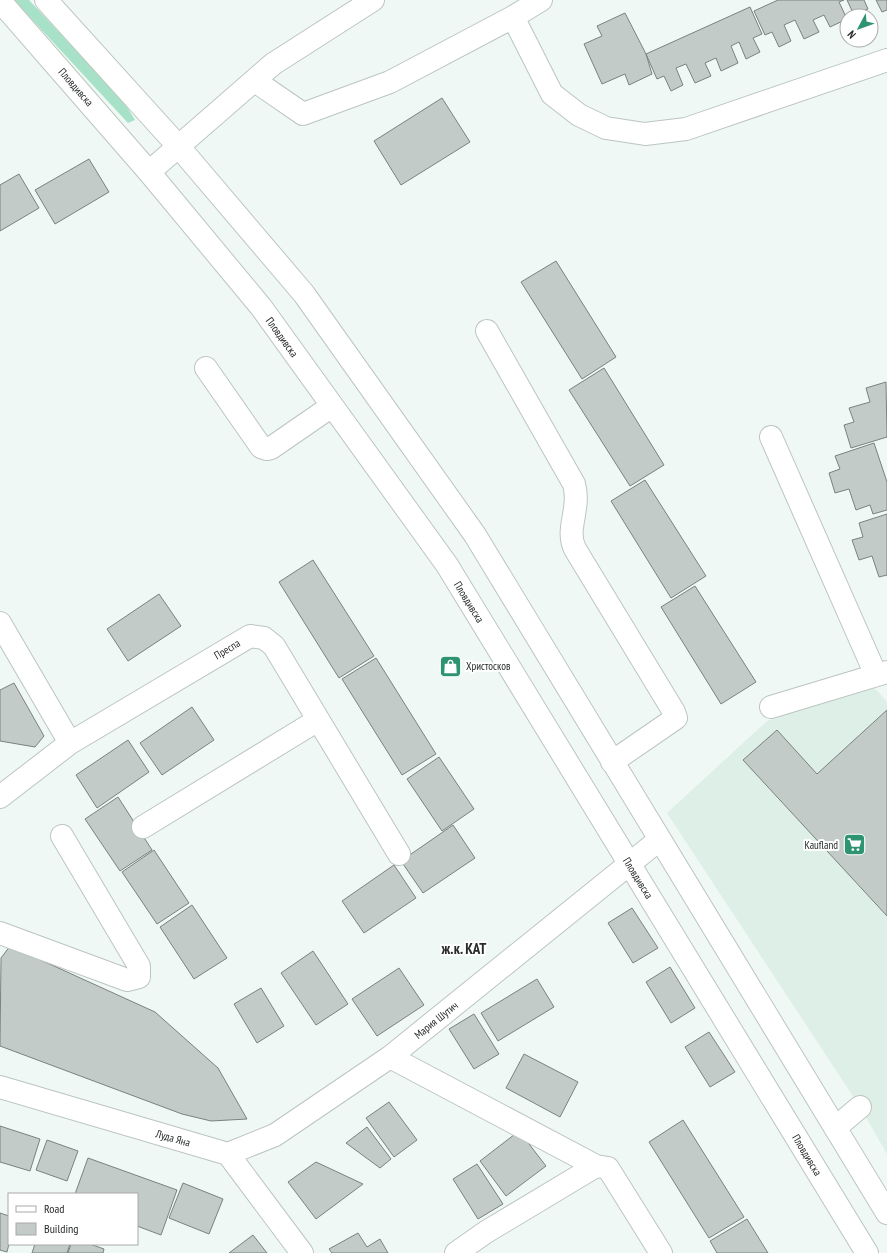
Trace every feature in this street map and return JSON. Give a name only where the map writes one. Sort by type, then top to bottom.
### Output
[{"type":"street","points":[[46,0],[179,147],[304,294],[475,535],[887,1213]]},
{"type":"street","points":[[149,172],[256,81],[273,64],[373,0]]},
{"type":"street","points":[[256,81],[303,114],[390,82],[513,17],[541,0]]},
{"type":"street","name":"Пловдивска","points":[[0,1],[149,172],[261,307],[447,565],[867,1253]]},
{"type":"street","points":[[513,17],[552,94],[579,115],[606,128],[645,134],[686,129],[887,60]]},
{"type":"street","points":[[487,331],[574,484],[577,495],[577,505],[571,541],[575,550],[674,712],[676,718],[612,762]]},
{"type":"street","points":[[206,368],[261,447],[267,450],[332,406]]},
{"type":"street","points":[[771,437],[881,673],[771,707]]},
{"type":"street","points":[[0,623],[70,743]]},
{"type":"street","name":"Преспа","points":[[0,797],[70,743],[250,636],[264,638],[274,646],[399,854]]},
{"type":"street","points":[[143,827],[318,720]]},
{"type":"street","points":[[0,933],[127,980],[139,977],[139,966],[62,836]]},
{"type":"street","name":"Мария Шутич","points":[[228,1154],[275,1135],[390,1057],[629,862],[659,840]]},
{"type":"street","points":[[390,1057],[596,1166],[608,1168],[661,1253]]},
{"type":"street","name":"Луда Яна","points":[[0,1087],[228,1154]]},
{"type":"street","points":[[835,1128],[860,1107]]},
{"type":"street","points":[[228,1154],[302,1253]]},
{"type":"street","points":[[456,1253],[486,1232],[596,1166]]},
{"type":"shaded area","points":[[873,686],[887,702],[887,1154],[860,1107],[667,813],[767,721]]},
{"type":"green space","points":[[14,0],[29,0],[124,102],[135,120],[128,123]]},
{"type":"building","points":[[778,0],[844,0],[839,2],[842,8],[839,8],[839,23],[830,27],[824,15],[813,20],[819,32],[804,39],[795,20],[784,25],[791,41],[779,47],[772,32],[765,35],[754,11]]},
{"type":"building","points":[[847,0],[864,0],[868,8],[851,8]]},
{"type":"building","points":[[876,0],[887,0],[887,10],[882,12]]},
{"type":"building","points":[[750,7],[762,34],[753,38],[760,52],[746,59],[739,42],[731,46],[738,63],[721,71],[716,58],[705,63],[711,76],[695,83],[686,64],[676,68],[683,85],[671,91],[664,76],[657,79],[646,54]]},
{"type":"building","points":[[625,13],[646,54],[652,74],[629,85],[625,74],[602,84],[584,44],[602,36],[597,26]]},
{"type":"building","points":[[442,98],[470,142],[401,185],[374,141]]},
{"type":"building","points":[[89,159],[109,192],[55,224],[35,190]]},
{"type":"building","points":[[19,174],[39,208],[0,231],[0,185]]},
{"type":"building","points":[[556,261],[616,357],[582,379],[521,282]]},
{"type":"building","points":[[604,368],[664,465],[630,486],[569,390]]},
{"type":"building","points":[[886,382],[887,437],[851,448],[844,425],[854,422],[849,408],[870,402],[866,388]]},
{"type":"building","points":[[874,443],[887,482],[887,510],[873,514],[870,505],[856,510],[849,489],[835,493],[829,473],[840,469],[835,456]]},
{"type":"building","points":[[645,480],[706,576],[671,598],[611,501]]},
{"type":"building","points":[[887,514],[887,575],[879,577],[872,556],[859,560],[852,540],[863,537],[859,523]]},
{"type":"building","points":[[313,560],[374,656],[339,678],[279,582]]},
{"type":"building","points":[[695,586],[756,682],[721,704],[661,607]]},
{"type":"building","points":[[159,594],[181,626],[128,661],[107,629]]},
{"type":"building","points":[[376,658],[436,754],[402,775],[342,679]]},
{"type":"building","points":[[14,683],[44,736],[35,747],[0,741],[0,690]]},
{"type":"building","points":[[192,707],[214,740],[162,775],[140,743]]},
{"type":"building","name":"Kaufland","points":[[887,710],[887,916],[743,760],[777,730],[817,774]]},
{"type":"building","points":[[128,740],[149,772],[97,808],[76,775]]},
{"type":"building","points":[[439,757],[474,809],[442,831],[407,779]]},
{"type":"building","points":[[118,797],[152,850],[120,871],[85,819]]},
{"type":"building","points":[[453,825],[475,858],[423,893],[401,861]]},
{"type":"building","points":[[154,850],[189,903],[157,924],[122,872]]},
{"type":"building","points":[[394,865],[416,898],[364,933],[342,901]]},
{"type":"building","points":[[192,905],[227,958],[194,979],[160,927]]},
{"type":"building","points":[[632,908],[658,948],[633,963],[608,923]]},
{"type":"building","points":[[10,946],[155,1012],[218,1068],[247,1119],[211,1121],[182,1114],[0,1046],[1,958]]},
{"type":"building","points":[[313,951],[348,1004],[316,1025],[281,973]]},
{"type":"building","points":[[670,967],[695,1008],[671,1023],[646,982]]},
{"type":"building","points":[[399,968],[424,1005],[377,1036],[352,999]]},
{"type":"building","points":[[537,979],[554,1007],[498,1041],[481,1013]]},
{"type":"building","points":[[261,988],[284,1026],[257,1043],[234,1004]]},
{"type":"building","points":[[474,1014],[499,1054],[474,1069],[449,1029]]},
{"type":"building","points":[[709,1032],[735,1072],[710,1087],[685,1047]]},
{"type":"building","points":[[524,1054],[578,1082],[560,1117],[506,1088]]},
{"type":"building","points":[[389,1102],[417,1140],[394,1157],[366,1118]]},
{"type":"building","points":[[683,1120],[744,1217],[709,1238],[649,1142]]},
{"type":"building","points":[[0,1126],[40,1139],[30,1171],[0,1162]]},
{"type":"building","points":[[367,1127],[391,1159],[380,1168],[346,1143]]},
{"type":"building","points":[[519,1131],[546,1166],[506,1196],[480,1161]]},
{"type":"building","points":[[47,1140],[78,1151],[67,1181],[36,1170]]},
{"type":"building","points":[[88,1158],[177,1190],[161,1235],[138,1226],[138,1193],[75,1193]]},
{"type":"building","points":[[316,1162],[363,1184],[316,1219],[288,1182]]},
{"type":"building","points":[[477,1164],[503,1204],[478,1219],[453,1179]]},
{"type":"building","points":[[183,1183],[223,1199],[209,1234],[169,1218]]},
{"type":"building","points":[[0,1213],[8,1216],[9,1245],[7,1252],[0,1250]]},
{"type":"building","points":[[747,1219],[768,1253],[717,1253],[710,1241]]},
{"type":"building","points":[[358,1233],[367,1247],[380,1239],[388,1253],[332,1253],[329,1249]]},
{"type":"building","points":[[253,1235],[267,1253],[229,1253]]},
{"type":"building","points":[[35,1245],[70,1245],[67,1253],[32,1253]]},
{"type":"building","points":[[71,1245],[93,1245],[104,1249],[103,1253],[68,1253]]},
{"type":"place","name":"Христосков","points":[[450,666]]},
{"type":"place","name":"Kaufland","points":[[854,845]]},
{"type":"district","name":"ж.к. КАТ","points":[[464,948]]}]
